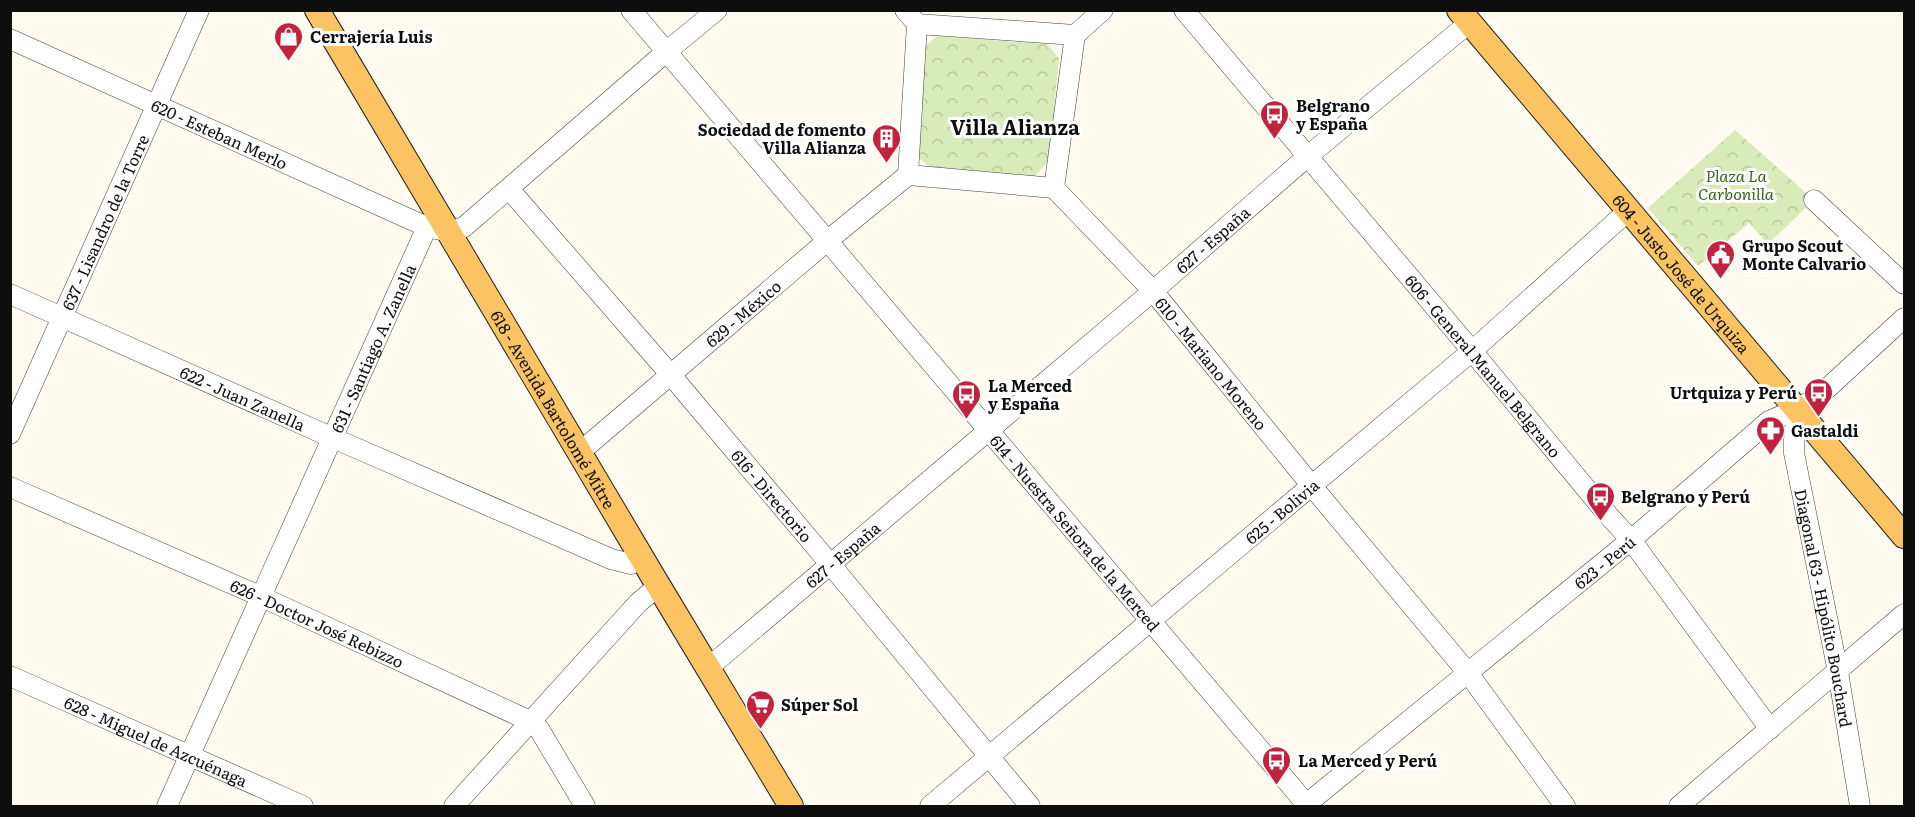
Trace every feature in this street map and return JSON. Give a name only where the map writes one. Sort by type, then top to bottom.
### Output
[{"type":"main road","name":"618 - Avenida Bartolomé Mitre","points":[[323,13],[438,229],[580,452],[791,807]]},
{"type":"main road","name":"604 - Justo José de Urquiza","points":[[1464,17],[1797,409],[1902,527]]},
{"type":"street","name":"637 - Lisandro de la Torre","points":[[10,434],[199,10]]},
{"type":"street","name":"614 - Nuestra Señora de la Merced","points":[[631,10],[1306,806]]},
{"type":"street","points":[[438,229],[464,227],[717,10]]},
{"type":"street","points":[[1075,34],[911,17],[908,175],[1054,188],[1075,34],[1103,10]]},
{"type":"street","name":"606 - General Manuel Belgrano","points":[[1184,10],[1631,540],[1770,729]]},
{"type":"street","name":"627 - España","points":[[708,668],[1153,291],[1464,17]]},
{"type":"street","name":"620 - Esteban Merlo","points":[[10,39],[438,229]]},
{"type":"street","name":"629 - México","points":[[580,452],[826,241],[908,175]]},
{"type":"street","name":"610 - Mariano Moreno","points":[[1054,188],[1153,291],[1468,673],[1565,807]]},
{"type":"street","name":"616 - Directorio","points":[[509,189],[670,374],[1030,807]]},
{"type":"street","points":[[1814,200],[1905,284]]},
{"type":"street","name":"625 - Bolivia","points":[[930,807],[1472,351],[1628,211]]},
{"type":"street","name":"631 - Santiago A. Zanella","points":[[167,807],[333,438],[438,229]]},
{"type":"street","name":"622 - Juan Zanella","points":[[10,294],[611,560],[631,564],[642,558]]},
{"type":"street","name":"623 - Perú","points":[[1306,806],[1631,540],[1769,421],[1819,396],[1905,318]]},
{"type":"street","name":"Diagonal 63 - Hipólito Bouchard","points":[[1797,409],[1794,453],[1838,672],[1860,807]]},
{"type":"street","name":"626 - Doctor José Rebizzo","points":[[10,487],[262,597],[532,722]]},
{"type":"street","points":[[454,807],[638,603],[658,586]]},
{"type":"street","points":[[1679,807],[1905,615]]},
{"type":"street","name":"628 - Miguel de Azcuénaga","points":[[10,676],[303,807]]},
{"type":"street","points":[[532,722],[585,807]]},
{"type":"green space","points":[[937,36],[1047,44],[1059,58],[1049,161],[1034,177],[935,171],[915,155],[923,48]]},
{"type":"green space","name":"Plaza La Carbonilla","points":[[1735,130],[1814,200],[1768,244],[1749,223],[1698,266],[1648,208]]},
{"type":"place","name":"Cerrajería Luis","points":[[289,62]]},
{"type":"place","name":"Belgrano y España","points":[[1275,140]]},
{"type":"place","name":"Sociedad de fomento Villa Alianza","points":[[887,164]]},
{"type":"place","name":"Grupo Scout Monte Calvario","points":[[1721,280]]},
{"type":"place","name":"Urtquiza y Perú","points":[[1818,418]]},
{"type":"place","name":"La Merced y España","points":[[967,420]]},
{"type":"place","name":"Gastaldi","points":[[1770,456]]},
{"type":"place","name":"Belgrano y Perú","points":[[1600,522]]},
{"type":"place","name":"Súper Sol","points":[[760,730]]},
{"type":"place","name":"La Merced y Perú","points":[[1277,786]]},
{"type":"district","name":"Villa Alianza","points":[[1015,126]]}]
